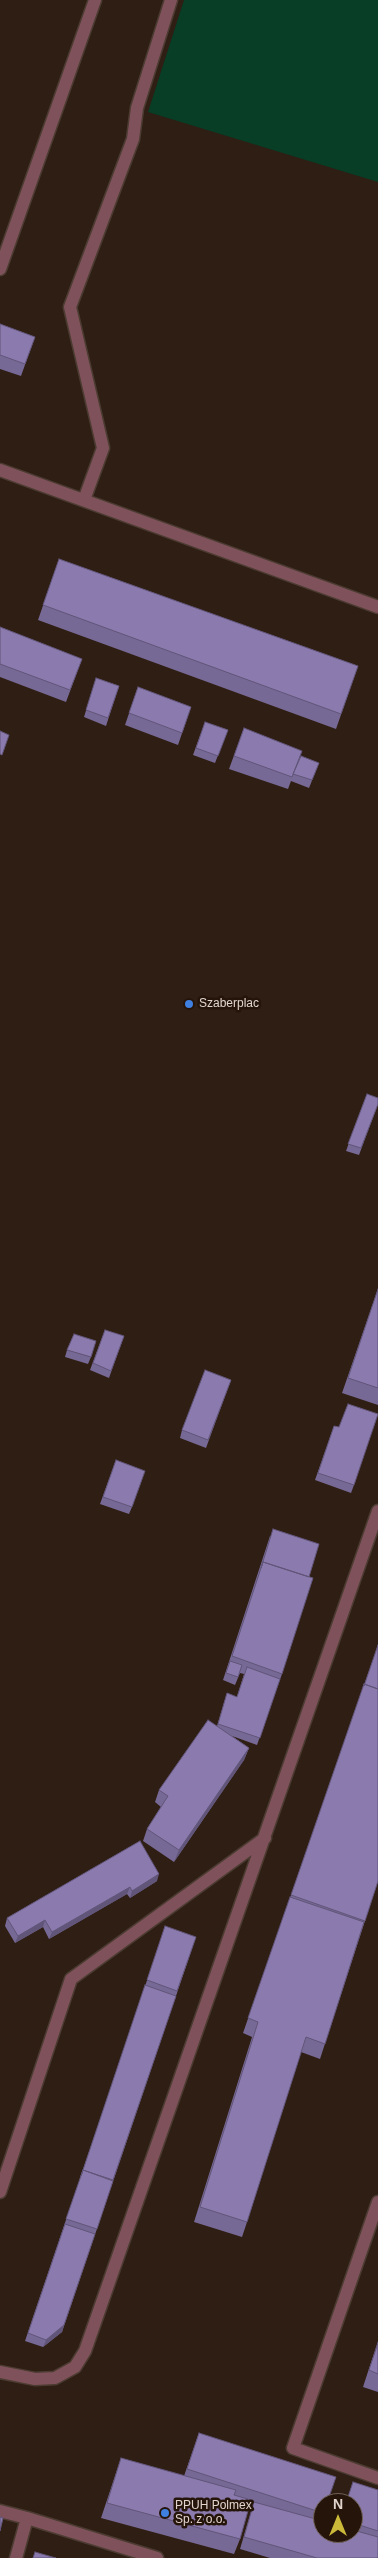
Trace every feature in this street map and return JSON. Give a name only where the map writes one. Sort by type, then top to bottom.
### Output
[{"type":"lane","points":[[0,269],[95,0]]},
{"type":"lane","points":[[84,500],[103,448],[70,307],[133,139],[137,108],[171,0]]},
{"type":"lane","points":[[0,470],[378,607]]},
{"type":"lane","points":[[0,2372],[35,2379],[55,2378],[75,2366],[85,2351],[378,1511]]},
{"type":"lane","points":[[0,2192],[71,1979],[265,1838]]},
{"type":"lane","points":[[378,2202],[293,2448],[378,2478]]},
{"type":"lane","points":[[0,2511],[157,2558]]},
{"type":"lane","points":[[16,2558],[27,2518]]},
{"type":"green space","points":[[184,0],[378,0],[378,182],[148,112]]},
{"type":"building","points":[[0,324],[35,337],[25,364],[0,355]]},
{"type":"building","points":[[59,559],[358,666],[341,714],[43,605]]},
{"type":"building","points":[[0,627],[82,659],[70,690],[0,664]]},
{"type":"building","points":[[96,678],[119,686],[108,718],[86,710]]},
{"type":"building","points":[[138,687],[191,707],[182,733],[129,713]]},
{"type":"building","points":[[205,722],[228,730],[218,756],[196,748]]},
{"type":"building","points":[[244,728],[302,751],[292,777],[234,756]]},
{"type":"building","points":[[0,731],[9,735],[2,755],[0,754]]},
{"type":"building","points":[[301,756],[319,763],[312,780],[293,774]]},
{"type":"building","points":[[367,1094],[378,1098],[378,1104],[361,1148],[348,1144]]},
{"type":"building","points":[[378,1289],[378,1388],[348,1378]]},
{"type":"building","points":[[105,1330],[124,1336],[111,1371],[93,1363]]},
{"type":"building","points":[[74,1334],[96,1341],[91,1357],[67,1350]]},
{"type":"building","points":[[205,1370],[231,1380],[208,1440],[182,1430]]},
{"type":"building","points":[[348,1404],[378,1414],[354,1485],[318,1473],[334,1426],[339,1427]]},
{"type":"building","points":[[116,1460],[145,1471],[132,1507],[103,1497]]},
{"type":"building","points":[[273,1529],[319,1544],[309,1577],[263,1562],[261,1568]]},
{"type":"building","points":[[263,1562],[313,1578],[282,1674],[232,1656]]},
{"type":"building","points":[[378,1645],[378,1689],[365,1684]]},
{"type":"building","points":[[230,1661],[242,1665],[238,1677],[226,1673]]},
{"type":"building","points":[[247,1667],[280,1679],[260,1738],[218,1724],[227,1693],[237,1697]]},
{"type":"building","points":[[364,1684],[378,1689],[378,1881],[365,1921],[291,1895]]},
{"type":"building","points":[[208,1720],[249,1748],[179,1850],[147,1829],[168,1796],[159,1790]]},
{"type":"building","points":[[140,1841],[159,1874],[132,1891],[130,1887],[52,1932],[45,1920],[18,1936],[7,1918]]},
{"type":"building","points":[[290,1897],[364,1922],[325,2044],[306,2037],[247,2222],[200,2207],[258,2022],[248,2018]]},
{"type":"building","points":[[165,1926],[196,1937],[177,1991],[147,1980]]},
{"type":"building","points":[[145,1985],[176,1996],[113,2180],[83,2170]]},
{"type":"building","points":[[83,2170],[113,2181],[97,2229],[66,2219]]},
{"type":"building","points":[[65,2224],[95,2234],[64,2325],[46,2340],[28,2333]]},
{"type":"building","points":[[378,2343],[378,2374],[369,2370]]},
{"type":"building","points":[[199,2433],[336,2477],[330,2493],[313,2493],[313,2510],[187,2469]]},
{"type":"building","points":[[121,2458],[236,2490],[234,2495],[251,2500],[240,2539],[107,2503]]},
{"type":"building","points":[[353,2482],[378,2490],[378,2531],[363,2526],[363,2493],[349,2493]]},
{"type":"building","points":[[254,2502],[313,2518],[313,2543],[363,2543],[363,2533],[378,2537],[378,2558],[317,2558],[244,2537]]},
{"type":"building","points":[[0,2517],[3,2518],[0,2531]]},
{"type":"building","points":[[35,2552],[56,2558],[33,2558]]},
{"type":"place","name":"Szaberplac","points":[[189,1004]]},
{"type":"place","name":"PPUH Polmex Sp. z o.o.","points":[[165,2513]]}]
